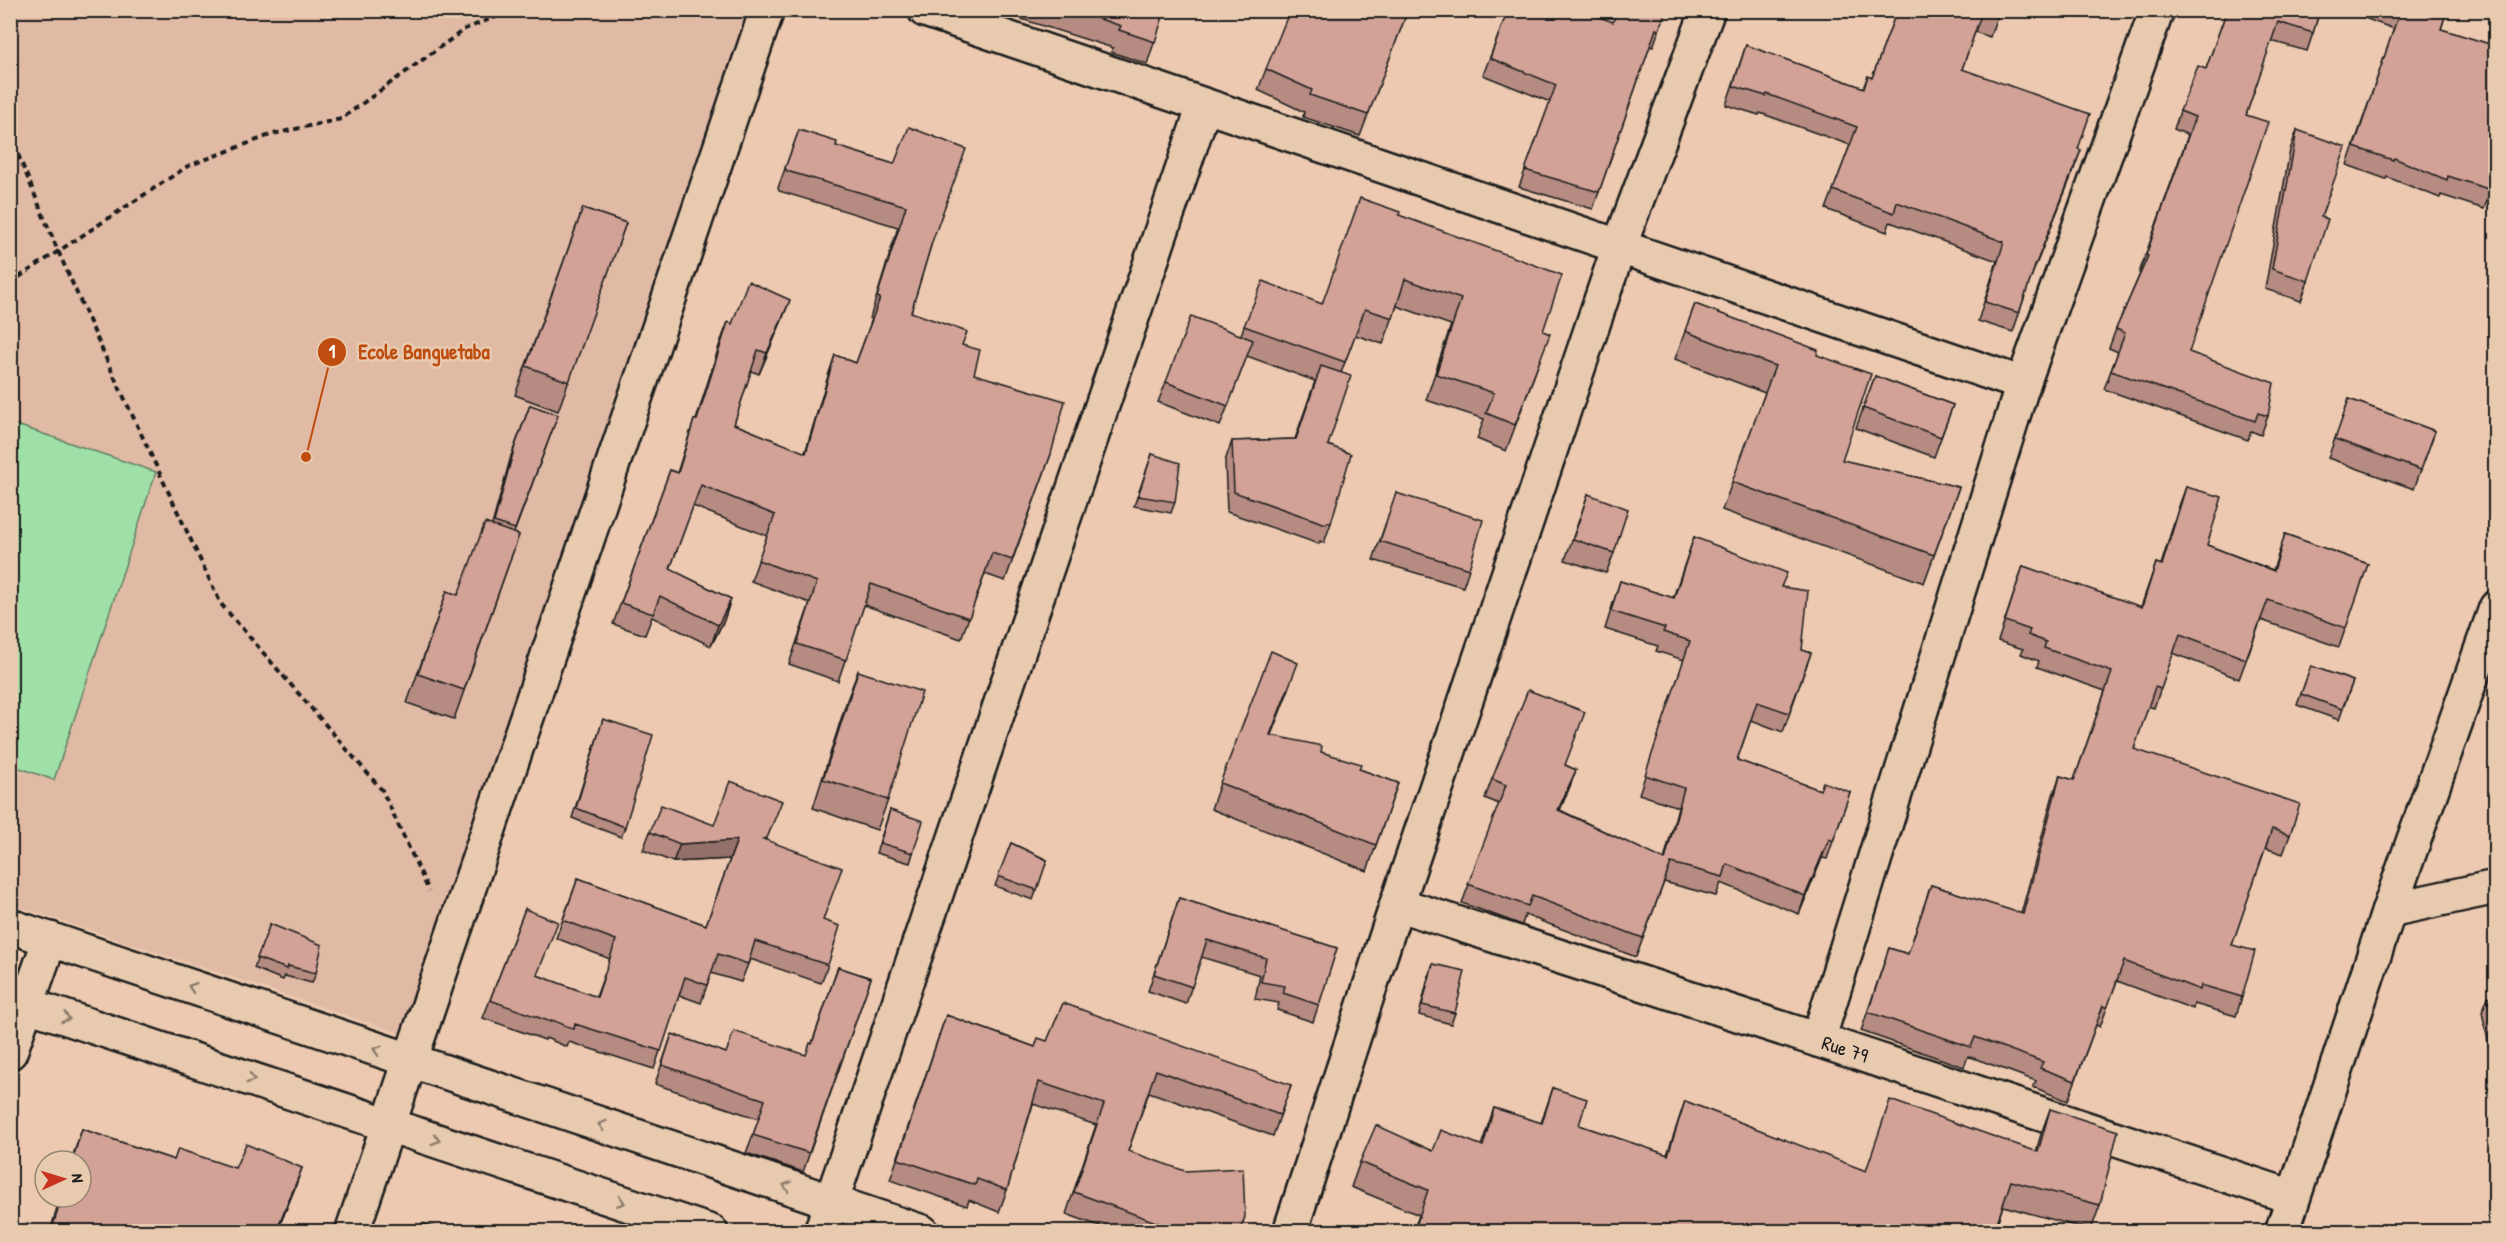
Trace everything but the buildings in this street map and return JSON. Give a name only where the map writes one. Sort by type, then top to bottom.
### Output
[{"type":"street","points":[[352,1232],[767,10]]},
{"type":"street","points":[[925,10],[2023,384]]},
{"type":"street","points":[[1290,1232],[1397,904],[1619,247],[1708,10]]},
{"type":"street","points":[[1818,1040],[2023,384],[2157,10]]},
{"type":"street","points":[[821,1232],[1204,106]]},
{"type":"street","points":[[2282,1232],[2389,910],[2496,608]]},
{"type":"street","points":[[2389,910],[2496,887]]},
{"type":"street","name":"Rue 79","points":[[1397,904],[2292,1197]]},
{"type":"street","points":[[10,926],[922,1232]]},
{"type":"street","points":[[10,1052],[19,1002],[50,939]]},
{"type":"street","points":[[19,1002],[711,1232]]},
{"type":"path","points":[[10,282],[188,166],[273,134],[341,119],[465,29],[513,10]]},
{"type":"path","points":[[10,135],[58,251],[221,604],[382,790],[430,895]]},
{"type":"shaded area","points":[[11,11],[757,11],[400,1033],[11,904]]},
{"type":"green space","points":[[11,423],[156,472],[54,780],[11,765]]},
{"type":"place","name":"Ecole Banguetaba","points":[[306,457]]}]
